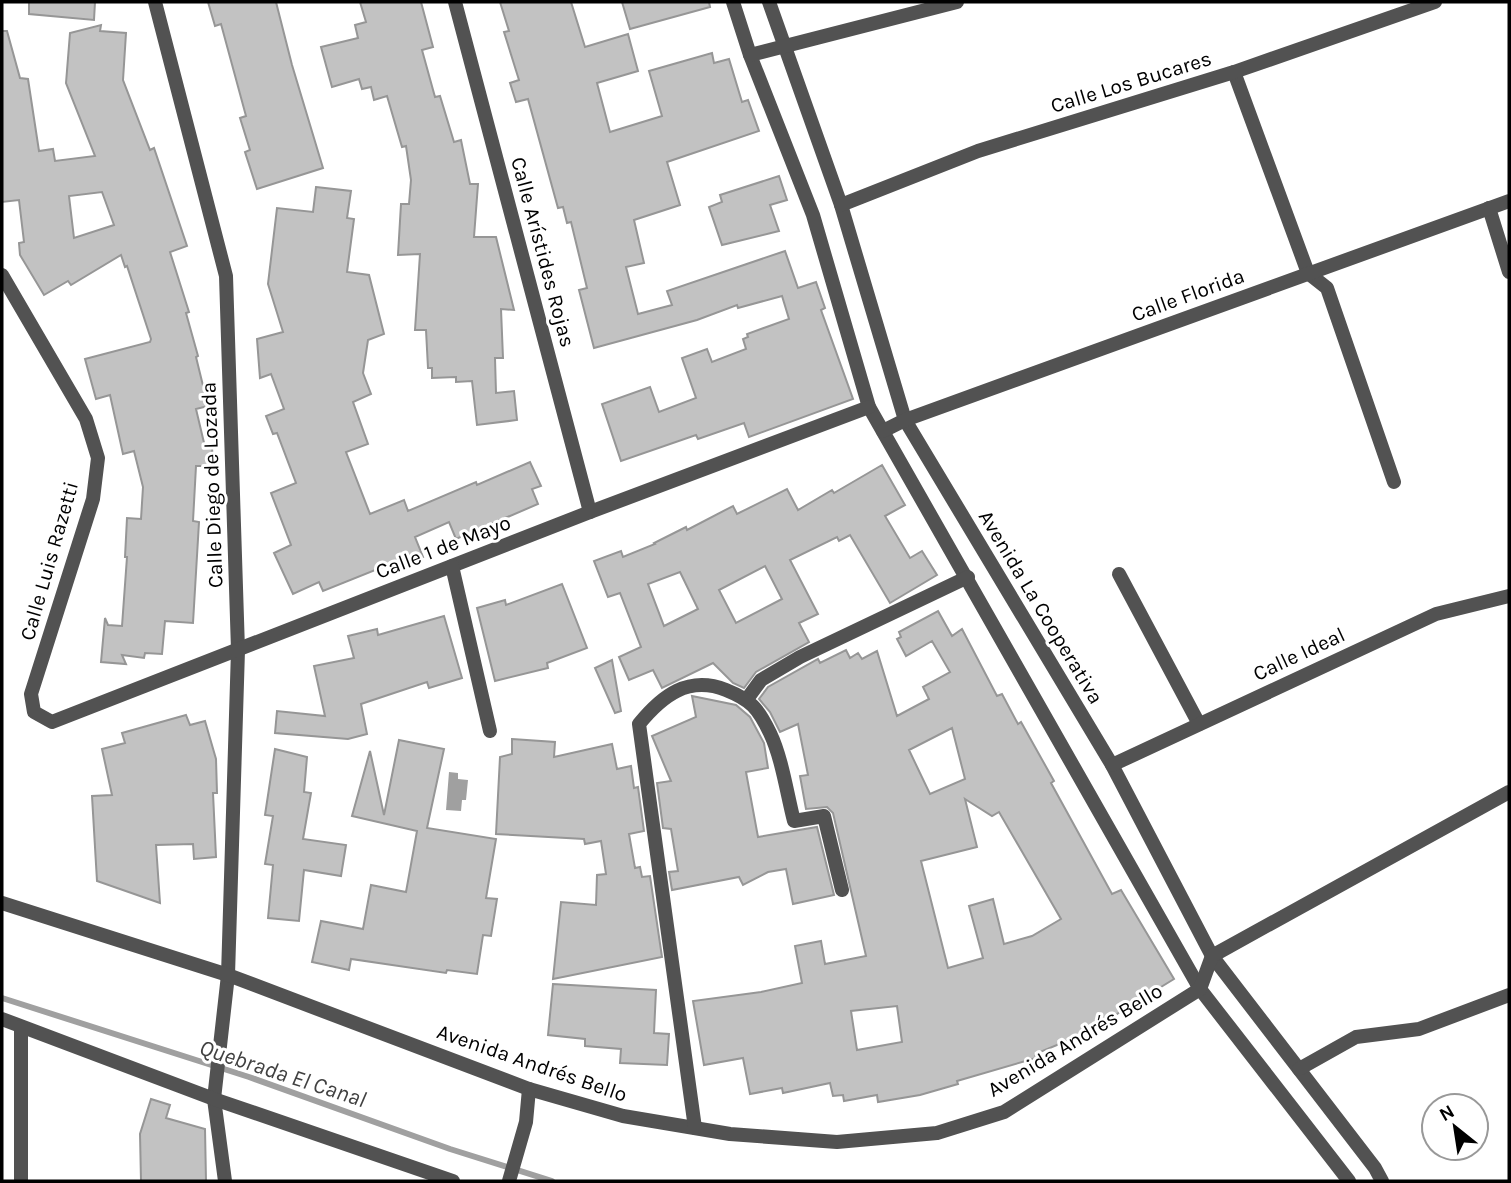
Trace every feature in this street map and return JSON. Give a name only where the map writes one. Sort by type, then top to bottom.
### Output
[{"type":"street","name":"Calle Diego de Lozada","points":[[155,2],[226,276],[238,650],[228,975],[214,1099],[225,1181]]},
{"type":"street","name":"Calle Arístides Rojas","points":[[455,2],[590,512]]},
{"type":"street","points":[[733,2],[750,55],[813,215],[869,407],[1200,989],[1349,1181]]},
{"type":"street","name":"Avenida La Cooperativa","points":[[769,2],[841,205],[905,420],[1112,765],[1212,956],[1375,1167],[1382,1181]]},
{"type":"street","points":[[750,55],[957,2]]},
{"type":"street","name":"Calle Los Bucares","points":[[841,205],[978,151],[1234,72],[1435,2]]},
{"type":"street","points":[[1234,72],[1308,274],[1327,288],[1394,482]]},
{"type":"street","name":"Calle Florida","points":[[883,430],[1509,201]]},
{"type":"street","points":[[1489,208],[1509,272]]},
{"type":"street","name":"Calle Luis Razetti","points":[[2,275],[86,419],[98,457],[93,499],[31,694],[34,712]]},
{"type":"street","name":"Calle 1 de Mayo","points":[[34,712],[52,722],[590,512],[869,407]]},
{"type":"street","points":[[452,566],[490,732]]},
{"type":"street","points":[[1119,574],[1199,724]]},
{"type":"street","points":[[747,699],[761,680],[800,657],[968,577]]},
{"type":"street","name":"Calle Ideal","points":[[1112,765],[1436,614],[1509,596]]},
{"type":"street","points":[[695,1128],[639,724],[652,708],[675,691],[695,685],[712,685],[747,699],[772,736],[794,821],[824,816],[842,890]]},
{"type":"street","points":[[1200,989],[1212,956],[1509,792]]},
{"type":"street","name":"Avenida Andrés Bello","points":[[2,903],[228,975],[529,1089],[622,1116],[730,1134],[837,1142],[937,1133],[1004,1112],[1200,989]]},
{"type":"street","points":[[1299,1069],[1356,1037],[1419,1029],[1509,995]]},
{"type":"street","points":[[2,1020],[214,1099],[453,1181]]},
{"type":"street","points":[[21,1027],[21,1181]]},
{"type":"street","points":[[510,1176],[526,1122],[529,1089]]},
{"type":"shaded area","points":[[449,772],[458,773],[458,779],[468,780],[466,800],[462,800],[461,811],[446,810]]},
{"type":"building","points":[[29,2],[95,2],[94,20],[29,14]]},
{"type":"building","points":[[208,2],[276,2],[323,168],[257,189],[245,152],[250,150],[240,118],[246,116],[221,24],[215,26]]},
{"type":"building","points":[[360,2],[421,2],[433,47],[422,50],[435,97],[440,96],[454,142],[461,140],[470,184],[478,184],[474,237],[496,237],[514,310],[501,309],[503,358],[495,358],[496,393],[514,391],[517,420],[477,425],[472,381],[456,382],[456,377],[432,378],[432,368],[428,368],[426,330],[415,330],[420,254],[398,255],[401,204],[409,204],[411,180],[406,146],[402,147],[387,96],[374,100],[371,87],[362,89],[359,79],[332,87],[321,47],[358,38],[355,25],[366,22]]},
{"type":"building","points":[[500,2],[571,2],[585,47],[628,34],[638,71],[597,83],[610,132],[662,116],[649,71],[712,53],[714,63],[729,59],[742,102],[748,100],[759,131],[667,162],[680,205],[634,220],[644,263],[626,267],[638,314],[672,305],[667,291],[785,251],[798,288],[816,282],[825,308],[821,310],[853,399],[749,437],[744,423],[698,439],[696,435],[621,461],[602,404],[650,387],[659,412],[696,398],[682,358],[707,349],[712,362],[746,349],[743,339],[748,337],[747,334],[789,319],[782,296],[738,308],[737,305],[697,320],[594,348],[579,290],[587,288],[571,222],[567,223],[563,207],[558,208],[528,99],[516,102],[510,83],[519,80],[504,32],[509,31]]},
{"type":"building","points":[[622,2],[709,2],[710,7],[630,29]]},
{"type":"building","points":[[101,25],[100,31],[126,33],[123,80],[150,150],[154,148],[187,246],[170,252],[189,312],[186,313],[208,406],[196,409],[205,447],[212,447],[213,466],[196,466],[193,521],[199,522],[193,623],[165,621],[162,654],[145,653],[144,658],[122,655],[126,664],[101,662],[105,618],[108,625],[122,626],[127,518],[141,519],[143,487],[134,451],[123,454],[110,395],[96,399],[85,359],[150,342],[151,339],[121,255],[71,285],[68,281],[44,295],[20,255],[19,243],[24,242],[19,200],[2,202],[2,31],[7,31],[20,78],[28,79],[39,151],[53,149],[55,161],[95,156],[66,83],[70,33]],"holes":[[[102,192],[114,225],[74,238],[69,196]]]},
{"type":"building","points":[[779,176],[787,200],[770,205],[779,231],[722,245],[709,207],[722,202],[720,195]]},
{"type":"building","points":[[316,187],[351,191],[347,218],[354,219],[347,272],[369,275],[384,334],[368,340],[363,373],[371,394],[353,402],[368,444],[346,452],[370,514],[404,500],[408,511],[530,462],[541,486],[532,489],[538,504],[456,539],[449,522],[415,537],[423,557],[402,565],[400,560],[323,591],[319,582],[293,594],[274,553],[291,545],[271,493],[296,483],[277,433],[273,434],[266,416],[284,409],[271,374],[260,378],[257,339],[283,332],[268,284],[277,208],[313,212]]},
{"type":"building","points":[[882,465],[905,505],[885,516],[910,558],[922,551],[937,575],[890,603],[850,535],[839,541],[837,537],[790,560],[818,614],[799,623],[809,642],[756,672],[744,688],[733,683],[713,663],[662,688],[653,670],[629,680],[619,657],[641,647],[620,593],[608,597],[594,561],[621,551],[623,557],[686,527],[687,530],[733,506],[737,514],[787,489],[798,510],[832,490],[834,493]],"holes":[[[765,566],[782,599],[736,623],[719,590]],[[680,572],[698,609],[664,626],[648,584]]]},
{"type":"building","points":[[562,584],[587,648],[547,663],[548,668],[495,681],[477,608],[505,600],[506,605]]},
{"type":"building","points":[[938,611],[952,636],[962,629],[997,696],[1002,694],[1018,724],[1021,722],[1112,894],[1121,890],[1174,979],[1086,1033],[1035,1054],[1036,1058],[920,1095],[878,1102],[877,1095],[844,1101],[843,1095],[833,1096],[830,1083],[783,1093],[782,1088],[750,1094],[743,1058],[704,1065],[693,1001],[761,992],[802,983],[795,946],[821,941],[825,964],[866,956],[833,813],[827,807],[806,809],[800,776],[808,775],[798,724],[780,732],[770,712],[759,699],[768,687],[818,659],[820,663],[846,650],[850,658],[858,653],[862,659],[877,651],[897,716],[929,699],[923,687],[950,672],[932,641],[906,656],[897,639],[901,637],[899,632]],"holes":[[[952,728],[965,779],[930,794],[909,750]],[[965,799],[992,816],[999,812],[1061,919],[1032,936],[1004,944],[993,899],[969,906],[983,958],[948,968],[921,861],[977,847]],[[897,1006],[902,1042],[857,1050],[851,1011]]]},
{"type":"building","points":[[444,616],[462,678],[429,688],[427,682],[361,704],[367,734],[348,739],[275,733],[277,711],[325,716],[314,666],[354,658],[348,636],[377,629],[378,635]]},
{"type":"building","points":[[612,660],[621,711],[615,713],[595,668]]},
{"type":"building","points":[[692,696],[736,705],[750,717],[764,743],[768,768],[746,772],[758,837],[817,827],[834,895],[793,904],[786,869],[768,872],[743,885],[739,877],[672,890],[669,872],[678,871],[671,829],[663,828],[657,783],[671,781],[652,736],[696,717]]},
{"type":"building","points":[[186,715],[190,725],[205,721],[216,759],[217,793],[213,793],[216,857],[194,859],[193,844],[156,845],[160,903],[97,881],[92,796],[112,795],[102,749],[125,743],[122,733]]},
{"type":"building","points":[[512,739],[555,742],[554,757],[612,744],[617,769],[631,766],[634,788],[638,787],[644,831],[629,834],[635,868],[640,867],[642,877],[650,876],[662,957],[553,979],[561,902],[596,905],[597,875],[606,874],[601,841],[585,844],[584,839],[496,834],[500,757],[512,754]]},
{"type":"building","points":[[399,740],[444,749],[427,828],[496,839],[486,898],[497,899],[491,936],[483,935],[477,974],[447,970],[446,973],[351,959],[349,970],[312,962],[321,921],[363,929],[371,885],[406,892],[417,831],[352,816],[370,751],[384,815]]},
{"type":"building","points":[[275,749],[307,757],[304,792],[311,793],[303,839],[346,845],[341,876],[304,870],[299,921],[268,918],[273,865],[265,864],[273,816],[265,815]]},
{"type":"building","points":[[553,984],[656,990],[654,1033],[669,1034],[667,1065],[620,1063],[621,1049],[585,1046],[585,1039],[548,1035]]},
{"type":"building","points":[[151,1099],[170,1105],[166,1118],[205,1129],[206,1181],[141,1181],[140,1134]]},
{"type":"waterway","name":"Quebrada El Canal","points":[[2,998],[249,1077],[450,1149],[552,1181]]}]
